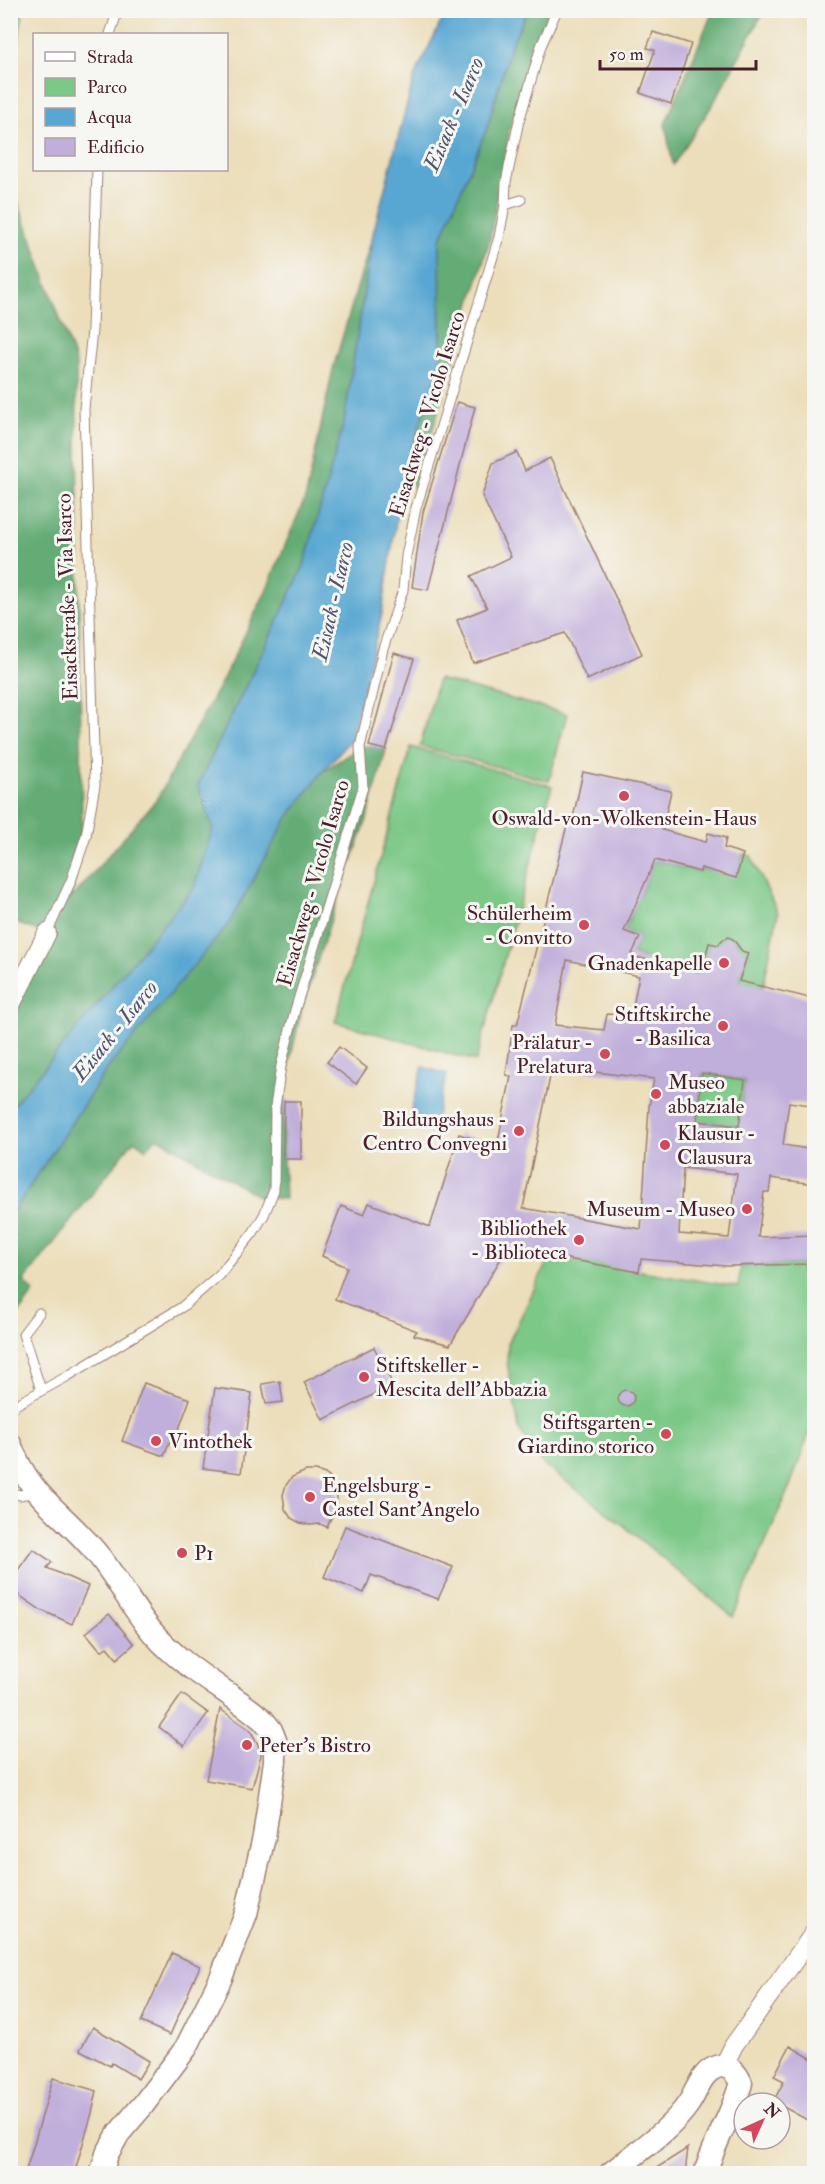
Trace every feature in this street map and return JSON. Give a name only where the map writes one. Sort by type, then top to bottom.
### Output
[{"type":"street","name":"Eisackstraße - Via Isarco","points":[[10,1007],[47,933]]},
{"type":"street","points":[[10,1444],[25,1476],[36,1492],[95,1551],[154,1635],[189,1668],[263,1720],[275,1740],[275,1761],[264,1837],[246,1914],[220,1980],[186,2048],[119,2133],[107,2154],[101,2174]]},
{"type":"street","points":[[726,2067],[734,2045],[814,1933]]},
{"type":"street","points":[[610,2174],[666,2128],[689,2104],[705,2075],[717,2067],[726,2067],[736,2073],[741,2083],[736,2101],[710,2156],[705,2174]]},
{"type":"lane","points":[[110,33],[118,10]]},
{"type":"lane","name":"Eisackweg - Vicolo Isarco","points":[[10,1407],[139,1335],[182,1307],[219,1275],[254,1233],[274,1190],[275,1107],[281,1066],[295,1010],[363,787],[360,747],[383,649],[403,590],[406,556],[416,508],[499,237],[505,205],[506,182],[518,125],[541,46],[557,10]]},
{"type":"lane","name":"Eisackstraße - Via Isarco","points":[[47,933],[71,881],[87,836],[95,785],[84,409],[92,330],[97,171]]},
{"type":"lane","points":[[505,205],[521,201]]},
{"type":"lane","points":[[39,1313],[23,1334],[41,1390]]},
{"type":"lane","points":[[10,1492],[20,1495],[36,1492]]},
{"type":"green space","points":[[10,11],[23,11],[11,94]]},
{"type":"green space","points":[[527,11],[553,11],[536,44],[510,128],[490,239],[415,489],[404,469],[441,364],[440,241],[487,128],[510,47]]},
{"type":"green space","points":[[713,11],[764,11],[713,104],[673,165],[665,124]]},
{"type":"green space","points":[[10,180],[76,363],[82,830],[71,899],[157,799],[222,681],[265,593],[306,496],[333,369],[373,234],[344,422],[304,566],[198,785],[213,828],[194,888],[11,1108],[11,1007],[46,934],[11,921]]},
{"type":"green space","points":[[438,679],[567,714],[549,781],[420,746]]},
{"type":"green space","points":[[369,746],[386,750],[367,819],[301,1011],[285,1084],[283,1159],[285,1199],[259,1197],[157,1137],[146,1149],[134,1140],[24,1281],[34,1292],[15,1319],[11,1321],[11,1215],[107,1069],[323,771],[360,747]]},
{"type":"green space","points":[[411,747],[552,786],[476,1061],[335,1022]]},
{"type":"green space","points":[[743,854],[751,856],[778,913],[763,987],[739,982],[748,953],[739,951],[737,943],[729,938],[718,945],[709,944],[701,972],[647,960],[632,954],[640,937],[624,931],[655,860],[700,872],[701,868],[736,877]]},
{"type":"green space","points":[[702,1073],[745,1080],[739,1126],[697,1121]]},
{"type":"green space","name":"Stiftsgarten - Giardino storico","points":[[550,1256],[738,1287],[741,1266],[814,1264],[814,1420],[791,1483],[733,1617],[623,1525],[543,1464],[519,1429],[507,1362],[508,1344]]},
{"type":"water","name":"Eisack - Isarco","points":[[447,10],[527,11],[510,47],[487,128],[440,241],[441,364],[404,469],[382,613],[351,739],[288,817],[228,925],[107,1069],[11,1215],[11,1108],[194,888],[213,828],[198,785],[304,566],[344,422],[373,234],[414,77]]},
{"type":"water","points":[[423,1067],[447,1074],[435,1121],[410,1114]]},
{"type":"building","points":[[653,32],[691,44],[671,104],[640,93],[655,50],[647,48]]},
{"type":"building","points":[[457,402],[475,407],[428,590],[412,587],[423,512]]},
{"type":"building","points":[[517,452],[525,471],[550,458],[642,654],[587,680],[565,633],[473,663],[457,620],[487,608],[471,576],[511,557],[482,496],[493,463]]},
{"type":"building","points":[[394,653],[414,659],[386,750],[369,746]]},
{"type":"building","points":[[583,772],[671,791],[662,830],[706,842],[708,833],[726,838],[724,848],[743,854],[736,878],[701,868],[700,872],[655,860],[624,931],[640,937],[631,956],[701,972],[709,943],[718,945],[728,937],[733,939],[742,951],[748,953],[739,981],[814,999],[814,1075],[810,1105],[789,1102],[783,1145],[814,1150],[814,1184],[771,1178],[769,1192],[764,1192],[758,1237],[814,1235],[814,1264],[726,1266],[641,1259],[639,1272],[507,1248],[450,1345],[414,1335],[417,1331],[335,1299],[347,1267],[322,1256],[341,1206],[364,1215],[369,1203],[430,1227],[459,1134],[497,1146],[511,1076],[506,1075],[513,1025],[517,1025],[569,817],[573,818]],"holes":[[[567,960],[639,976],[631,1016],[607,1014],[604,1030],[555,1025]],[[552,1067],[654,1079],[649,1107],[641,1229],[523,1208]],[[702,1073],[745,1080],[739,1126],[697,1121]],[[683,1168],[737,1174],[729,1238],[679,1234]]]},
{"type":"building","points":[[339,1047],[367,1068],[356,1084],[327,1062]]},
{"type":"building","points":[[284,1101],[301,1101],[301,1159],[283,1159]]},
{"type":"building","points":[[374,1347],[393,1385],[323,1420],[304,1382]]},
{"type":"building","points":[[280,1381],[283,1402],[266,1404],[262,1384]]},
{"type":"building","points":[[144,1383],[190,1399],[177,1434],[173,1433],[164,1456],[122,1441]]},
{"type":"building","points":[[215,1388],[252,1393],[241,1473],[203,1468]]},
{"type":"building","points":[[623,1390],[629,1390],[634,1398],[632,1404],[623,1406],[618,1401],[618,1395]]},
{"type":"building","name":"Engelsburg - Castel Sant'Angelo","points":[[306,1471],[325,1474],[337,1490],[337,1505],[327,1527],[320,1524],[300,1523],[291,1518],[285,1509],[283,1495],[286,1485],[292,1477]]},
{"type":"building","points":[[345,1526],[453,1567],[438,1599],[371,1575],[364,1593],[324,1577]]},
{"type":"building","points":[[33,1549],[52,1562],[47,1568],[88,1586],[72,1624],[41,1610],[10,1589],[10,1581]]},
{"type":"building","points":[[109,1614],[134,1644],[117,1659],[107,1647],[101,1651],[86,1633]]},
{"type":"building","points":[[182,1694],[208,1713],[184,1746],[159,1727]]},
{"type":"building","points":[[220,1709],[250,1730],[257,1742],[261,1755],[252,1788],[206,1780]]},
{"type":"building","points":[[172,1953],[200,1966],[170,2035],[141,2022]]},
{"type":"building","points":[[93,2027],[149,2061],[138,2079],[112,2063],[110,2066],[80,2050]]},
{"type":"building","points":[[790,2046],[814,2060],[814,2112],[809,2121],[792,2112],[792,2091],[779,2091],[784,2081],[774,2076]]},
{"type":"building","points":[[53,2078],[97,2091],[92,2113],[74,2174],[25,2174]]},
{"type":"building","points":[[688,2148],[685,2174],[647,2174]]},
{"type":"place","name":"Oswald-von-Wolkenstein-Haus","points":[[624,796]]},
{"type":"place","name":"Schülerheim - Convitto","points":[[584,925]]},
{"type":"place","name":"Gnadenkapelle","points":[[724,963]]},
{"type":"place","name":"Stiftskirche - Basilica","points":[[723,1026]]},
{"type":"place","name":"Prälatur - Prelatura","points":[[605,1054]]},
{"type":"place","name":"Museo abbaziale","points":[[656,1094]]},
{"type":"place","name":"Bildungshaus - Centro Convegni","points":[[519,1131]]},
{"type":"place","name":"Klausur - Clausura","points":[[665,1145]]},
{"type":"place","name":"Museum - Museo","points":[[747,1209]]},
{"type":"place","name":"Bibliothek - Biblioteca","points":[[579,1240]]},
{"type":"place","name":"Stiftskeller - Mescita dell'Abbazia","points":[[364,1377]]},
{"type":"place","name":"Stiftsgarten - Giardino storico","points":[[666,1434]]},
{"type":"place","name":"Vintothek","points":[[156,1441]]},
{"type":"place","name":"Engelsburg - Castel Sant'Angelo","points":[[310,1497]]},
{"type":"place","name":"P1","points":[[182,1553]]},
{"type":"place","name":"Peter's Bistro","points":[[247,1745]]}]
